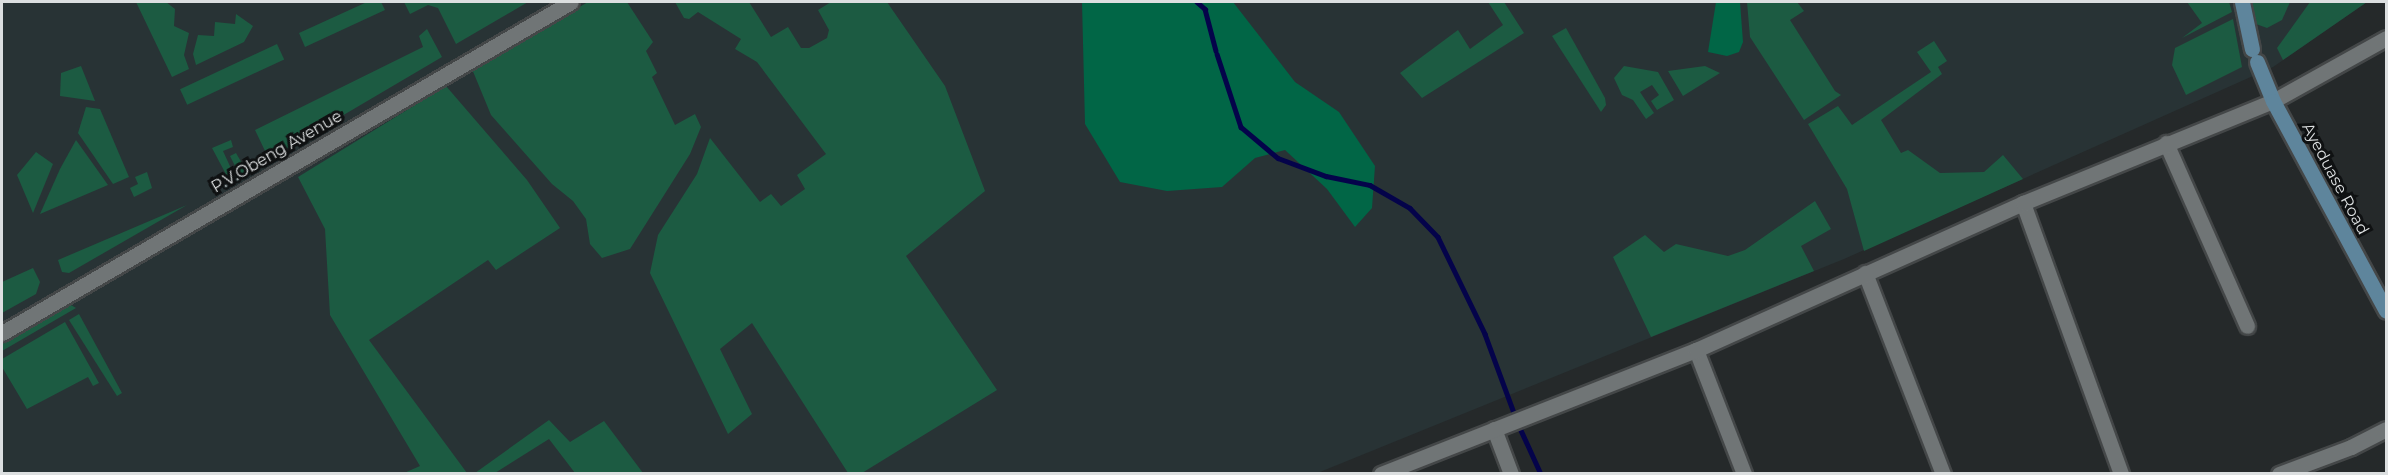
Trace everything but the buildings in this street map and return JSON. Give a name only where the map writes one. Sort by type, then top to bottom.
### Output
[{"type":"street","name":"P.V.Obeng Avenue","points":[[2,333],[571,2]]},
{"type":"street","name":"Ayeduase Road","points":[[2242,2],[2254,55],[2273,101],[2386,311]]},
{"type":"street","points":[[1381,474],[1696,350],[2023,203],[2273,101],[2386,39]]},
{"type":"street","points":[[2166,143],[2247,326]]},
{"type":"street","points":[[2023,203],[2121,474]]},
{"type":"street","points":[[1865,273],[1943,474]]},
{"type":"street","points":[[1696,350],[1744,474]]},
{"type":"street","points":[[1494,429],[1511,474]]},
{"type":"street","points":[[2280,474],[2351,447],[2386,429]]},
{"type":"shaded area","points":[[2,2],[2367,2],[2273,67],[1844,259],[1315,474],[2,473]]},
{"type":"green space","points":[[136,2],[166,2],[175,9],[174,26],[189,33],[184,55],[189,69],[172,77]]},
{"type":"green space","points":[[367,2],[381,2],[385,10],[305,47],[299,33]]},
{"type":"green space","points":[[404,2],[528,2],[456,44],[438,8],[428,5],[410,14]]},
{"type":"green space","points":[[588,2],[627,2],[653,42],[646,51],[657,73],[652,77],[675,125],[695,114],[701,127],[690,154],[630,249],[602,258],[590,244],[586,219],[573,201],[552,184],[491,115],[472,69]]},
{"type":"green space","points":[[675,2],[749,2],[771,37],[788,27],[801,48],[809,48],[827,38],[829,30],[818,10],[831,2],[887,2],[945,86],[985,191],[906,256],[997,390],[862,473],[848,473],[752,323],[720,349],[752,414],[728,434],[650,273],[658,235],[697,174],[710,138],[760,202],[771,194],[781,206],[805,189],[797,175],[826,154],[757,62],[735,49],[741,39],[698,12],[689,19],[684,18]]},
{"type":"green space","points":[[1082,2],[1233,2],[1295,82],[1339,112],[1375,166],[1372,208],[1355,227],[1327,189],[1285,150],[1255,158],[1222,187],[1167,191],[1120,182],[1085,124]]},
{"type":"green space","points":[[1488,2],[1504,2],[1524,33],[1422,98],[1400,73],[1458,30],[1470,49],[1503,25]]},
{"type":"green space","points":[[1716,2],[1740,2],[1743,42],[1739,52],[1727,56],[1708,52]]},
{"type":"green space","points":[[1747,2],[1797,2],[1804,11],[1790,20],[1835,91],[1841,95],[1804,120],[1750,37]]},
{"type":"green space","points":[[2187,2],[2229,2],[2232,12],[2182,38],[2202,23]]},
{"type":"green space","points":[[2251,2],[2290,2],[2282,20],[2267,28],[2256,24]]},
{"type":"green space","points":[[2310,2],[2367,2],[2283,60],[2277,48]]},
{"type":"green space","points":[[236,14],[253,26],[244,42],[196,65],[193,54],[198,35],[214,36],[215,22],[235,24]]},
{"type":"green space","points":[[2233,19],[2242,67],[2186,95],[2172,65],[2175,48]]},
{"type":"green space","points":[[1566,28],[1605,98],[1606,105],[1601,112],[1552,36]]},
{"type":"green space","points":[[427,29],[442,57],[240,176],[230,156],[236,153],[243,165],[266,153],[255,130],[423,47],[419,36]]},
{"type":"green space","points":[[1934,41],[1947,61],[1938,67],[1942,74],[1881,120],[1901,153],[1908,150],[1940,173],[1984,172],[2003,155],[2023,179],[1864,251],[1847,189],[1808,124],[1838,106],[1852,125],[1931,72],[1917,52]]},
{"type":"green space","points":[[277,44],[284,59],[187,105],[180,89]]},
{"type":"green space","points":[[81,66],[95,101],[60,96],[61,73]]},
{"type":"green space","points":[[1624,66],[1658,72],[1674,100],[1657,110],[1651,101],[1659,95],[1652,85],[1640,92],[1654,113],[1646,119],[1633,100],[1622,95],[1614,78]]},
{"type":"green space","points":[[1705,66],[1720,73],[1683,96],[1668,71]]},
{"type":"green space","points":[[446,86],[527,180],[560,228],[496,270],[488,260],[369,340],[467,473],[404,473],[420,466],[330,315],[325,229],[298,177]]},
{"type":"green space","points":[[86,107],[100,109],[129,177],[113,184],[78,133]]},
{"type":"green space","points":[[76,140],[108,185],[40,214],[60,169]]},
{"type":"green space","points":[[231,140],[233,147],[223,151],[235,177],[228,178],[212,148]]},
{"type":"green space","points":[[36,152],[53,164],[33,213],[17,175]]},
{"type":"green space","points":[[147,172],[152,188],[134,197],[130,188],[138,184],[135,177]]},
{"type":"green space","points":[[1815,201],[1831,229],[1801,246],[1814,271],[1651,337],[1613,257],[1645,235],[1664,252],[1676,244],[1728,256],[1745,250]]},
{"type":"green space","points":[[187,205],[69,273],[62,272],[58,260]]},
{"type":"green space","points":[[33,268],[40,282],[36,294],[2,313],[2,282]]},
{"type":"green space","points":[[71,305],[76,308],[2,351],[2,343]]},
{"type":"green space","points":[[79,314],[122,393],[117,396],[69,320]]},
{"type":"green space","points":[[65,322],[99,383],[93,386],[88,377],[27,409],[2,367],[2,359]]},
{"type":"green space","points":[[549,420],[570,442],[604,421],[643,473],[575,473],[549,439],[495,473],[475,473]]},
{"type":"waterway","points":[[1197,2],[1205,9],[1216,51]]},
{"type":"waterway","points":[[1217,54],[1241,127],[1278,158],[1326,176],[1370,185],[1410,208],[1438,237],[1485,334],[1514,413]]},
{"type":"waterway","points":[[1520,428],[1541,474]]}]
